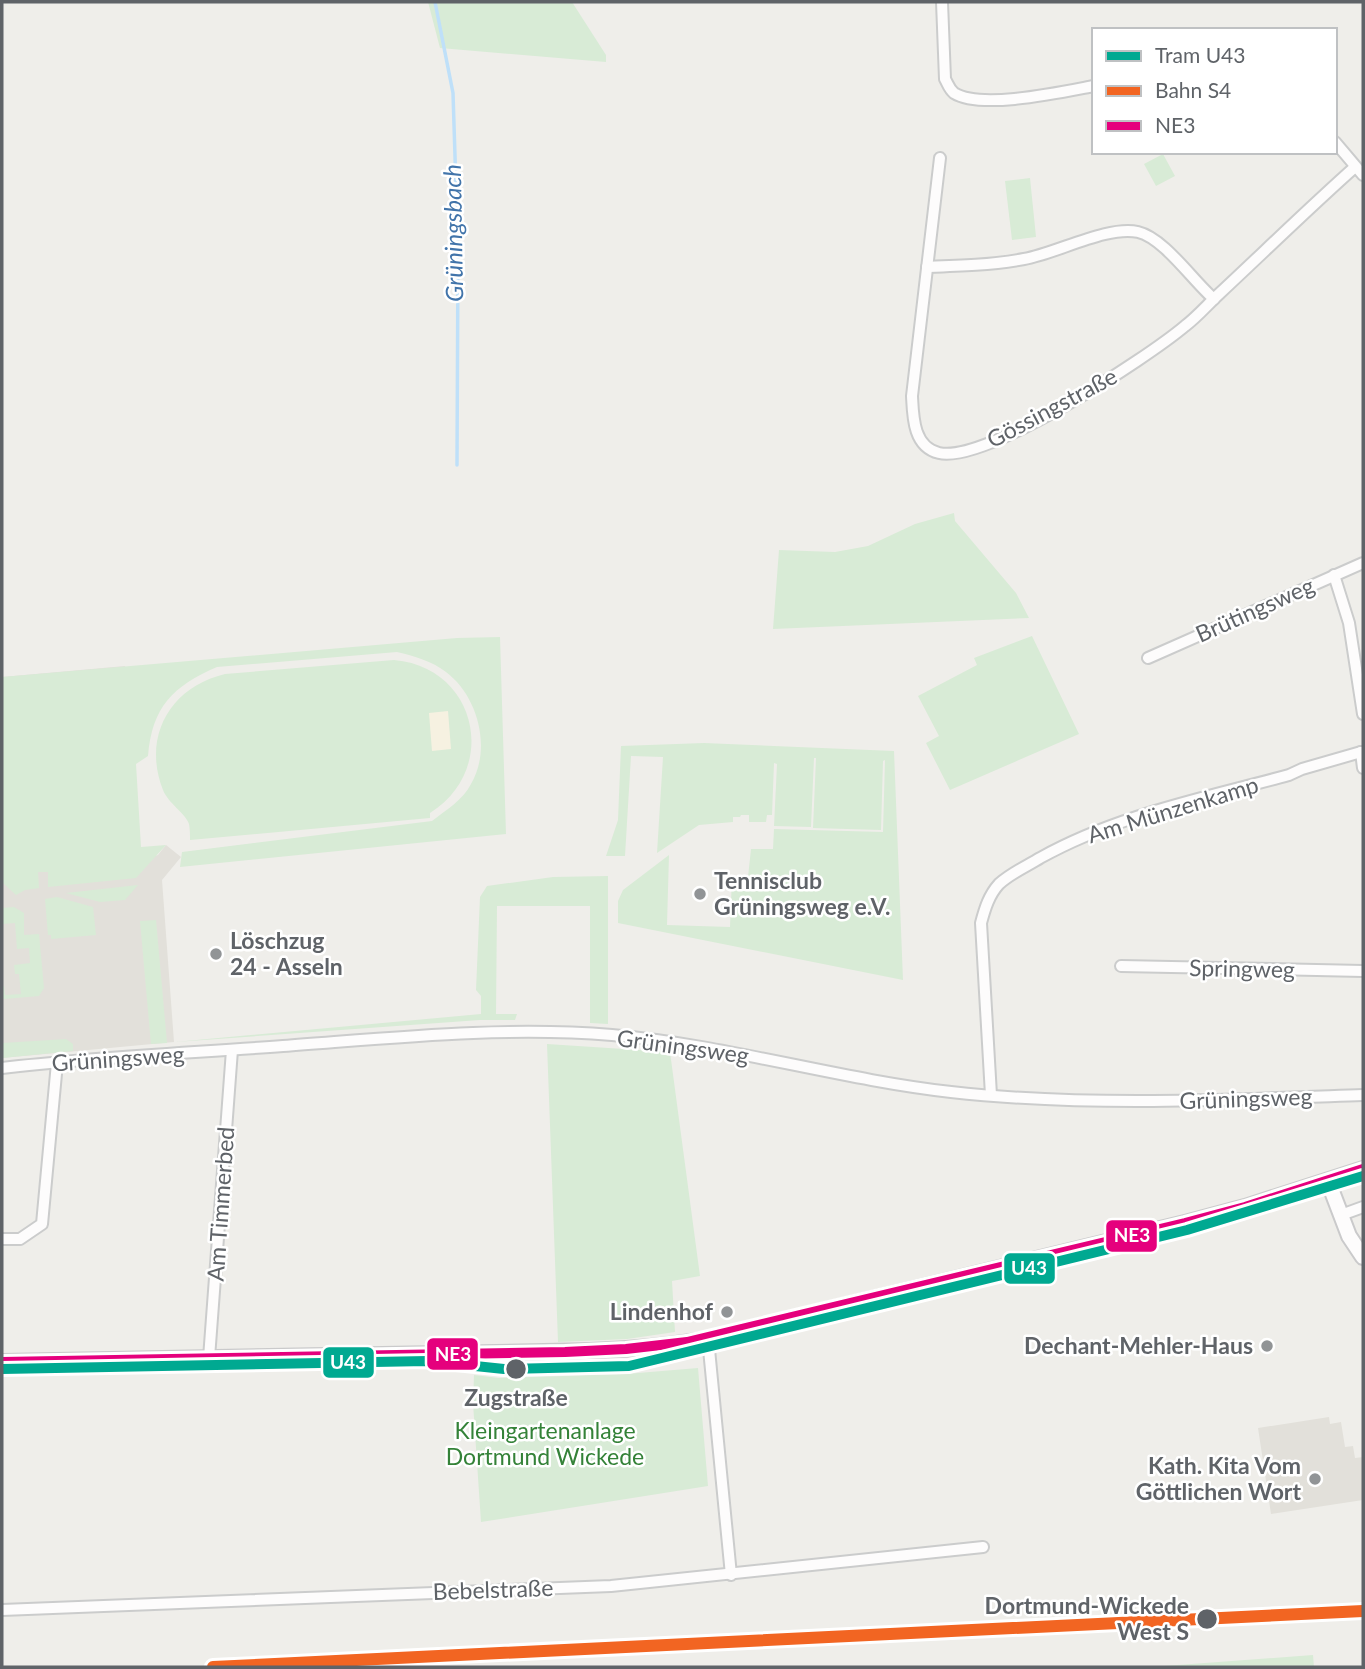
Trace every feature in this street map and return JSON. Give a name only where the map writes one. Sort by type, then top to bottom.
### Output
[{"type":"main road","points":[[2,1362],[629,1350],[708,1339],[1185,1223],[1363,1170]]},
{"type":"main road","points":[[1328,1181],[1349,1236],[1363,1258]]},
{"type":"street","points":[[942,2],[946,79],[950,89],[956,94],[990,99],[1017,99],[1092,86]]},
{"type":"street","points":[[1337,144],[1359,171]]},
{"type":"street","name":"Gössingstraße","points":[[940,158],[912,396],[916,432],[924,446],[940,454],[962,452],[1010,434],[1087,394],[1146,356],[1186,326],[1359,171]]},
{"type":"street","points":[[927,267],[995,264],[1024,259],[1107,234],[1135,231],[1149,237],[1161,247],[1213,299]]},
{"type":"street","name":"Brütingsweg","points":[[1148,658],[1363,563]]},
{"type":"street","points":[[1334,575],[1349,623],[1363,713]]},
{"type":"street","points":[[1362,751],[1363,768]]},
{"type":"street","name":"Am Münzenkamp","points":[[990,1095],[981,923],[989,898],[999,884],[1068,843],[1118,822],[1289,775],[1302,768],[1362,751]]},
{"type":"street","name":"Springweg","points":[[1121,966],[1363,971]]},
{"type":"street","name":"Grüningsweg","points":[[2,1068],[443,1034],[525,1031],[612,1035],[729,1052],[870,1080],[990,1095],[1150,1101],[1363,1095]]},
{"type":"street","name":"Am Timmerbed","points":[[209,1358],[232,1050]]},
{"type":"street","points":[[2,1239],[20,1239],[42,1224],[57,1063]]},
{"type":"street","points":[[1341,1215],[1363,1208]]},
{"type":"street","points":[[708,1339],[731,1575]]},
{"type":"street","name":"Bebelstraße","points":[[2,1610],[611,1586],[984,1547]]},
{"type":"shaded area","points":[[125,666],[140,861],[158,855],[166,845],[181,857],[162,880],[174,1042],[2,1058],[2,677]]},
{"type":"shaded area","name":"Kath. Kita Vom Göttlichen Wort","points":[[1329,1417],[1330,1424],[1341,1422],[1345,1447],[1353,1446],[1355,1458],[1363,1457],[1363,1500],[1271,1514],[1258,1428]]},
{"type":"green space","points":[[428,2],[572,2],[606,55],[606,62],[440,48]]},
{"type":"green space","points":[[1163,154],[1175,176],[1156,186],[1144,164]]},
{"type":"green space","points":[[1030,178],[1036,237],[1012,240],[1005,181]]},
{"type":"green space","points":[[954,513],[955,521],[1016,593],[1029,618],[773,629],[779,550],[835,552],[868,546],[915,524]]},
{"type":"green space","points":[[1032,636],[1079,734],[950,790],[926,743],[939,736],[918,696],[977,665],[974,658]]},
{"type":"green space","points":[[500,637],[506,834],[180,867],[182,852],[432,821],[468,790],[480,755],[478,724],[474,708],[466,695],[446,672],[416,657],[397,652],[217,667],[188,682],[168,700],[154,724],[148,756],[136,764],[141,847],[166,845],[136,878],[48,887],[48,872],[38,872],[39,888],[25,890],[16,895],[2,882],[2,677],[457,638]]},
{"type":"green space","points":[[394,660],[422,667],[444,681],[460,700],[469,723],[471,747],[466,772],[452,794],[430,813],[430,818],[190,840],[187,820],[163,790],[157,770],[156,751],[159,733],[166,717],[176,702],[189,690],[225,674]]},
{"type":"green space","points":[[704,743],[894,751],[903,980],[618,923],[618,901],[623,890],[669,855],[667,925],[730,927],[732,877],[748,877],[751,849],[773,849],[774,829],[883,832],[885,760],[881,830],[813,828],[814,758],[811,827],[774,826],[777,764],[774,763],[772,815],[767,815],[766,822],[749,822],[749,815],[741,815],[733,817],[733,822],[699,825],[657,853],[663,757],[631,756],[625,856],[606,856],[618,820],[621,746]]},
{"type":"green space","points":[[608,876],[608,1024],[590,1023],[590,906],[497,906],[496,1014],[517,1014],[515,1020],[480,1020],[175,1042],[481,1014],[481,996],[476,990],[480,897],[487,886],[553,877]]},
{"type":"green space","points":[[138,885],[125,900],[100,902],[66,893]]},
{"type":"green space","points":[[57,897],[93,907],[96,935],[51,939],[51,935],[48,935],[45,899]]},
{"type":"green space","points":[[14,907],[24,913],[24,935],[39,934],[44,988],[39,996],[4,999],[2,986],[5,995],[21,994],[19,974],[15,974],[14,965],[30,963],[29,948],[17,949],[15,923],[2,924],[2,908]]},
{"type":"green space","points":[[156,920],[167,1043],[151,1044],[140,921]]},
{"type":"green space","points":[[66,1039],[73,1044],[73,1051],[2,1058],[2,1043]]},
{"type":"green space","points":[[547,1044],[670,1052],[700,1276],[672,1281],[675,1332],[627,1339],[558,1342]]},
{"type":"green space","name":"Kleingartenanlage Dortmund Wickede","points":[[698,1368],[708,1486],[481,1522],[473,1403],[474,1375],[499,1378],[626,1374]]},
{"type":"green space","points":[[1313,1655],[1314,1667],[1151,1667]]},
{"type":"sand","points":[[448,711],[451,749],[432,751],[429,713]]},
{"type":"waterway","name":"Grüningsbach","points":[[435,2],[453,93],[458,251],[457,465]]},
{"type":"tram line","name":"U43","points":[[2,1369],[427,1361],[504,1369],[629,1366],[1187,1230],[1363,1176]]},
{"type":"rail line","name":"S4","points":[[213,1667],[1363,1611]]},
{"type":"transit line","name":"NE3","points":[[2,1362],[565,1352],[687,1342],[1185,1223],[1245,1207],[1363,1169]]},
{"type":"place","name":"Tennisclub Grüningsweg e.V.","points":[[700,894]]},
{"type":"place","name":"Löschzug 24 - Asseln","points":[[216,954]]},
{"type":"place","name":"Lindenhof","points":[[727,1312]]},
{"type":"place","name":"Dechant-Mehler-Haus","points":[[1267,1346]]},
{"type":"place","name":"Zugstraße","points":[[516,1369]]},
{"type":"place","name":"Kath. Kita Vom Göttlichen Wort","points":[[1315,1479]]},
{"type":"place","name":"Dortmund-Wickede West S","points":[[1207,1619]]}]
